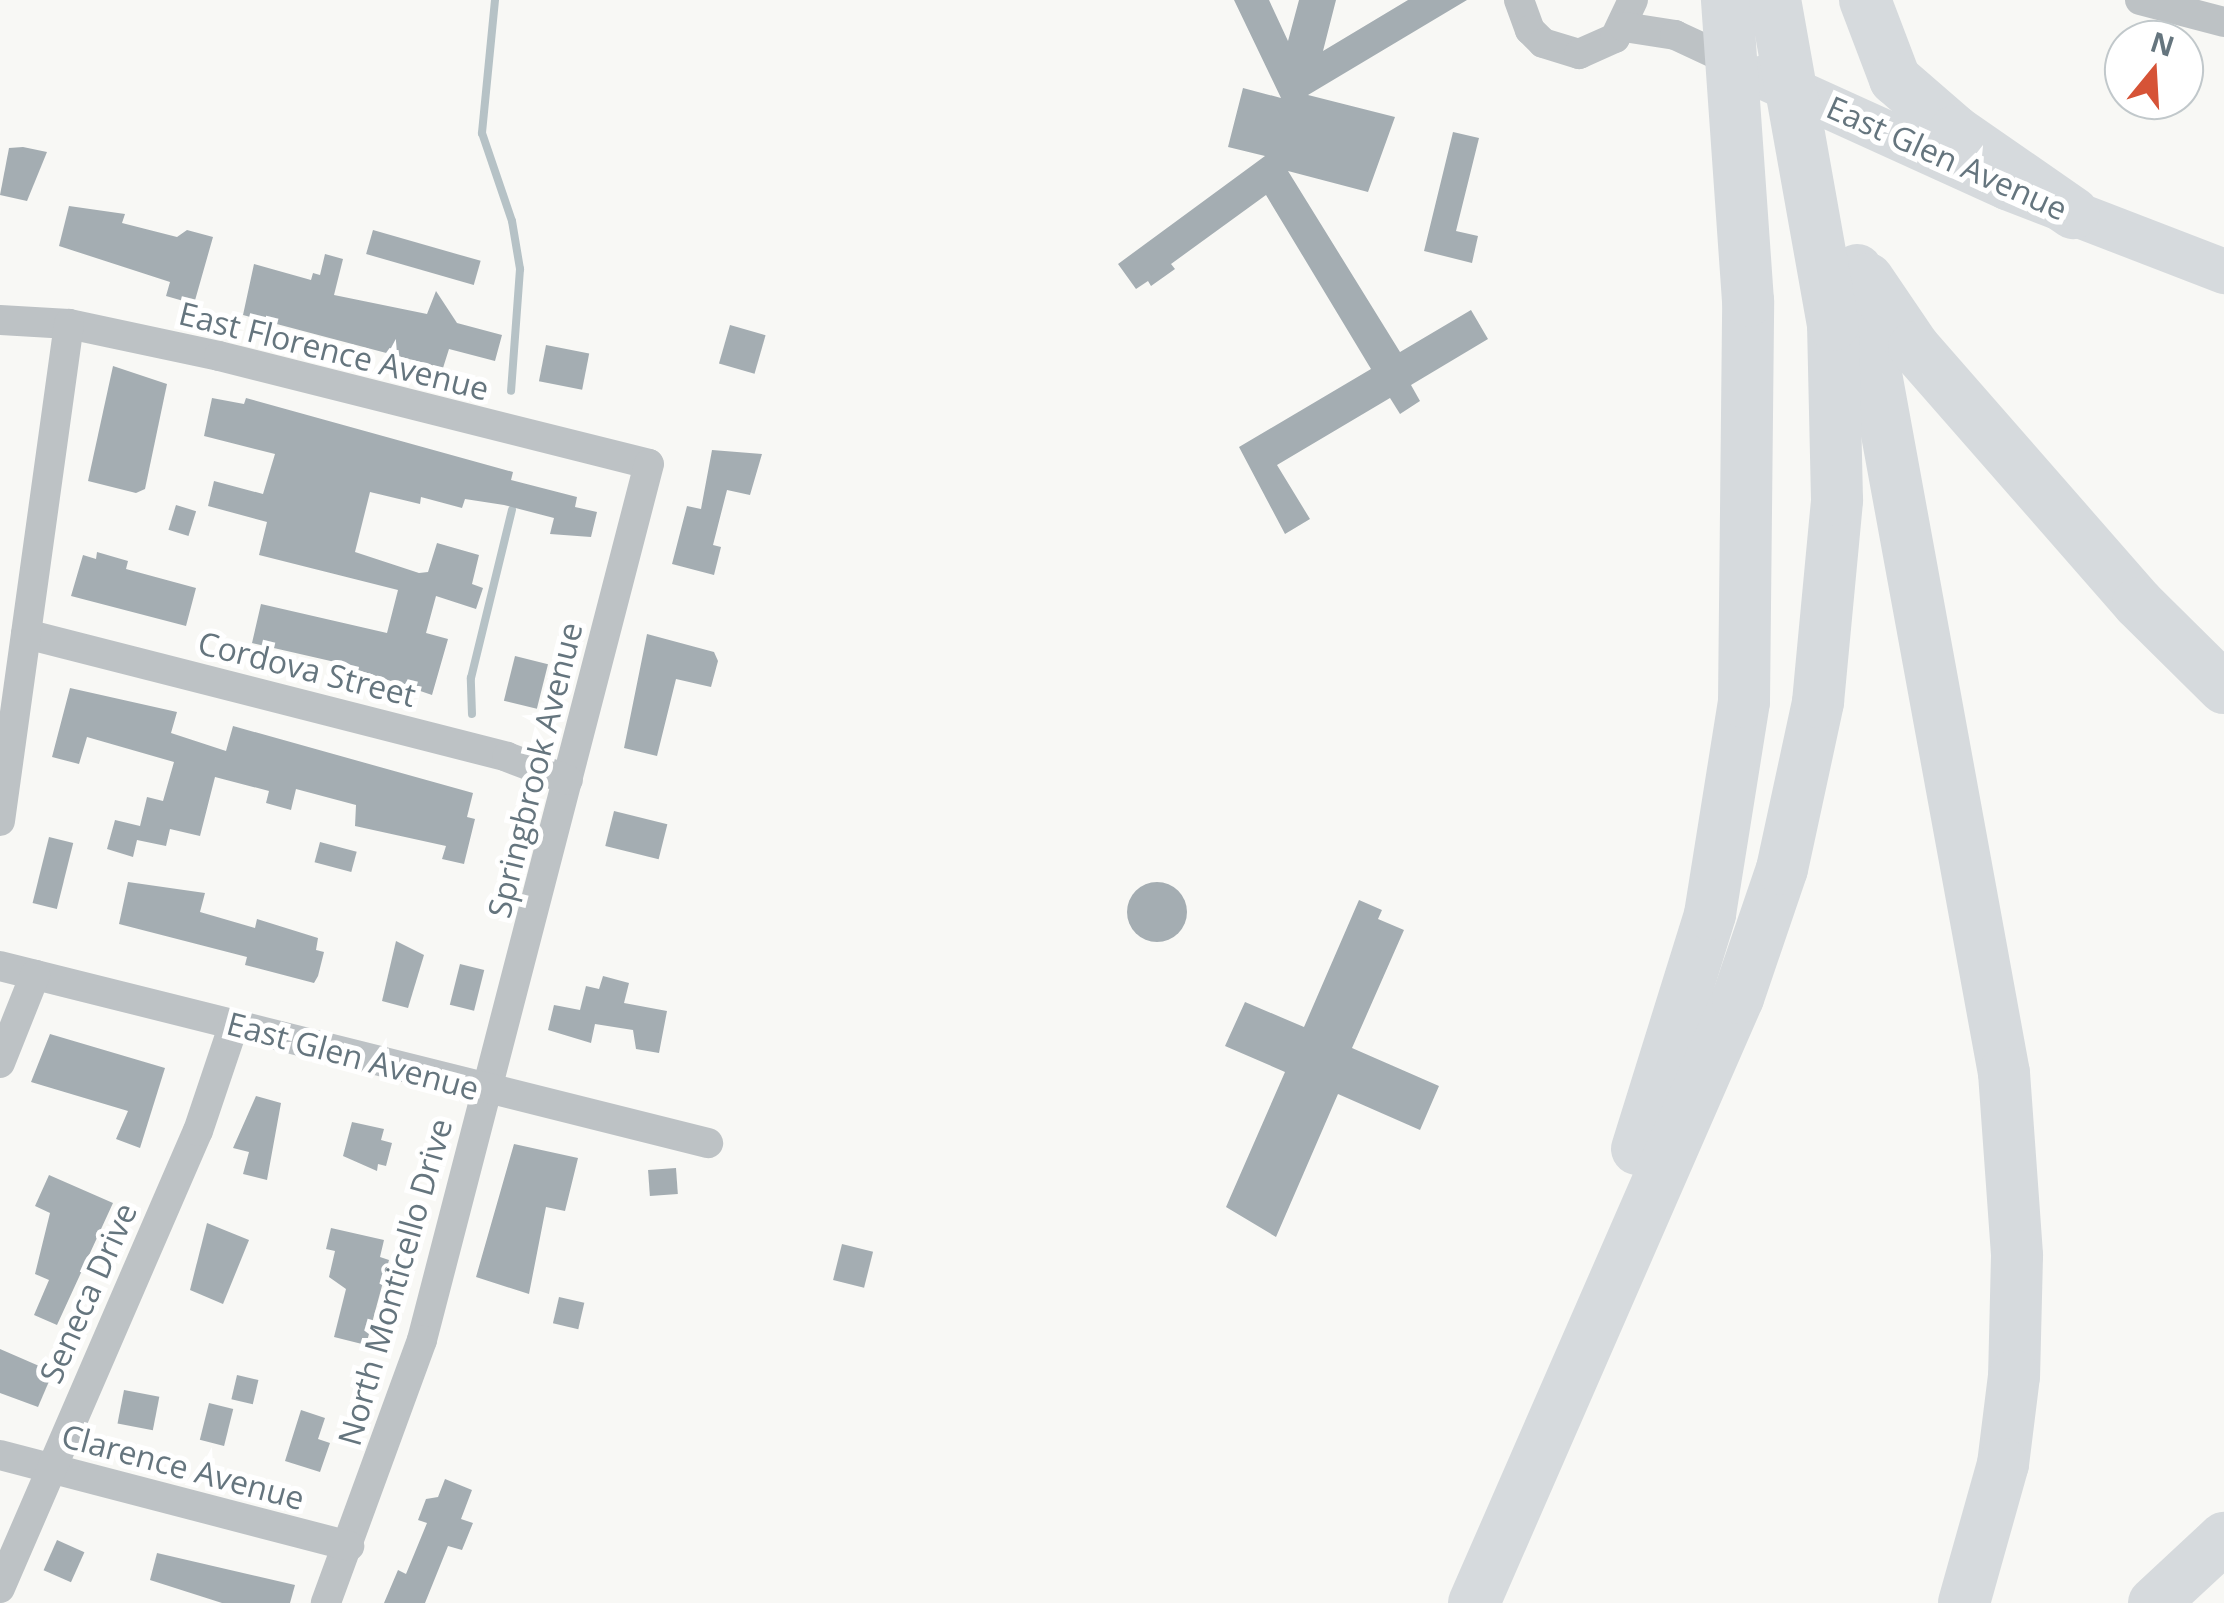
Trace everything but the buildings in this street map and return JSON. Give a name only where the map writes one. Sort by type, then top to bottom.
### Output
[{"type":"highway","points":[[1449,1603],[1644,1133],[1688,999],[1726,843],[1744,702],[1751,503],[1745,224],[1751,70],[1728,0]]},
{"type":"highway","points":[[1474,1603],[1752,960],[1782,869],[1818,702],[1832,606],[1837,500],[1833,325],[1775,0]]},
{"type":"highway","points":[[1808,0],[1992,986],[2017,1256],[2014,1376],[2003,1464],[1964,1603]]},
{"type":"highway","points":[[1865,0],[1895,79],[1954,131],[2072,213]]},
{"type":"highway","points":[[1852,239],[1870,282],[1914,348],[2138,603],[2224,688]]},
{"type":"highway","points":[[2154,1603],[2224,1538]]},
{"type":"main road","name":"East Glen Avenue","points":[[1751,70],[2072,213],[2224,270]]},
{"type":"street","name":"East Glen Avenue","points":[[1519,0],[1530,30],[1559,51],[1598,49],[1631,9],[1675,35],[1751,70]]},
{"type":"street","points":[[2140,0],[2224,22]]},
{"type":"street","name":"East Florence Avenue","points":[[0,320],[69,324],[649,464]]},
{"type":"street","points":[[0,821],[69,324]]},
{"type":"street","name":"Springbrook Avenue","points":[[487,1092],[649,464]]},
{"type":"street","name":"Cordova Street","points":[[26,634],[489,752],[568,780]]},
{"type":"street","name":"East Glen Avenue","points":[[0,966],[487,1092],[708,1143]]},
{"type":"street","points":[[0,1062],[35,975]]},
{"type":"street","name":"Seneca Drive","points":[[0,1588],[198,1131],[234,1024]]},
{"type":"street","name":"North Monticello Drive","points":[[326,1603],[422,1340],[487,1092]]},
{"type":"street","name":"Clarence Avenue","points":[[0,1455],[349,1546]]},
{"type":"waterway","points":[[495,0],[482,133],[512,221],[520,269],[511,391]]},
{"type":"waterway","points":[[472,714],[471,678],[512,510]]}]
